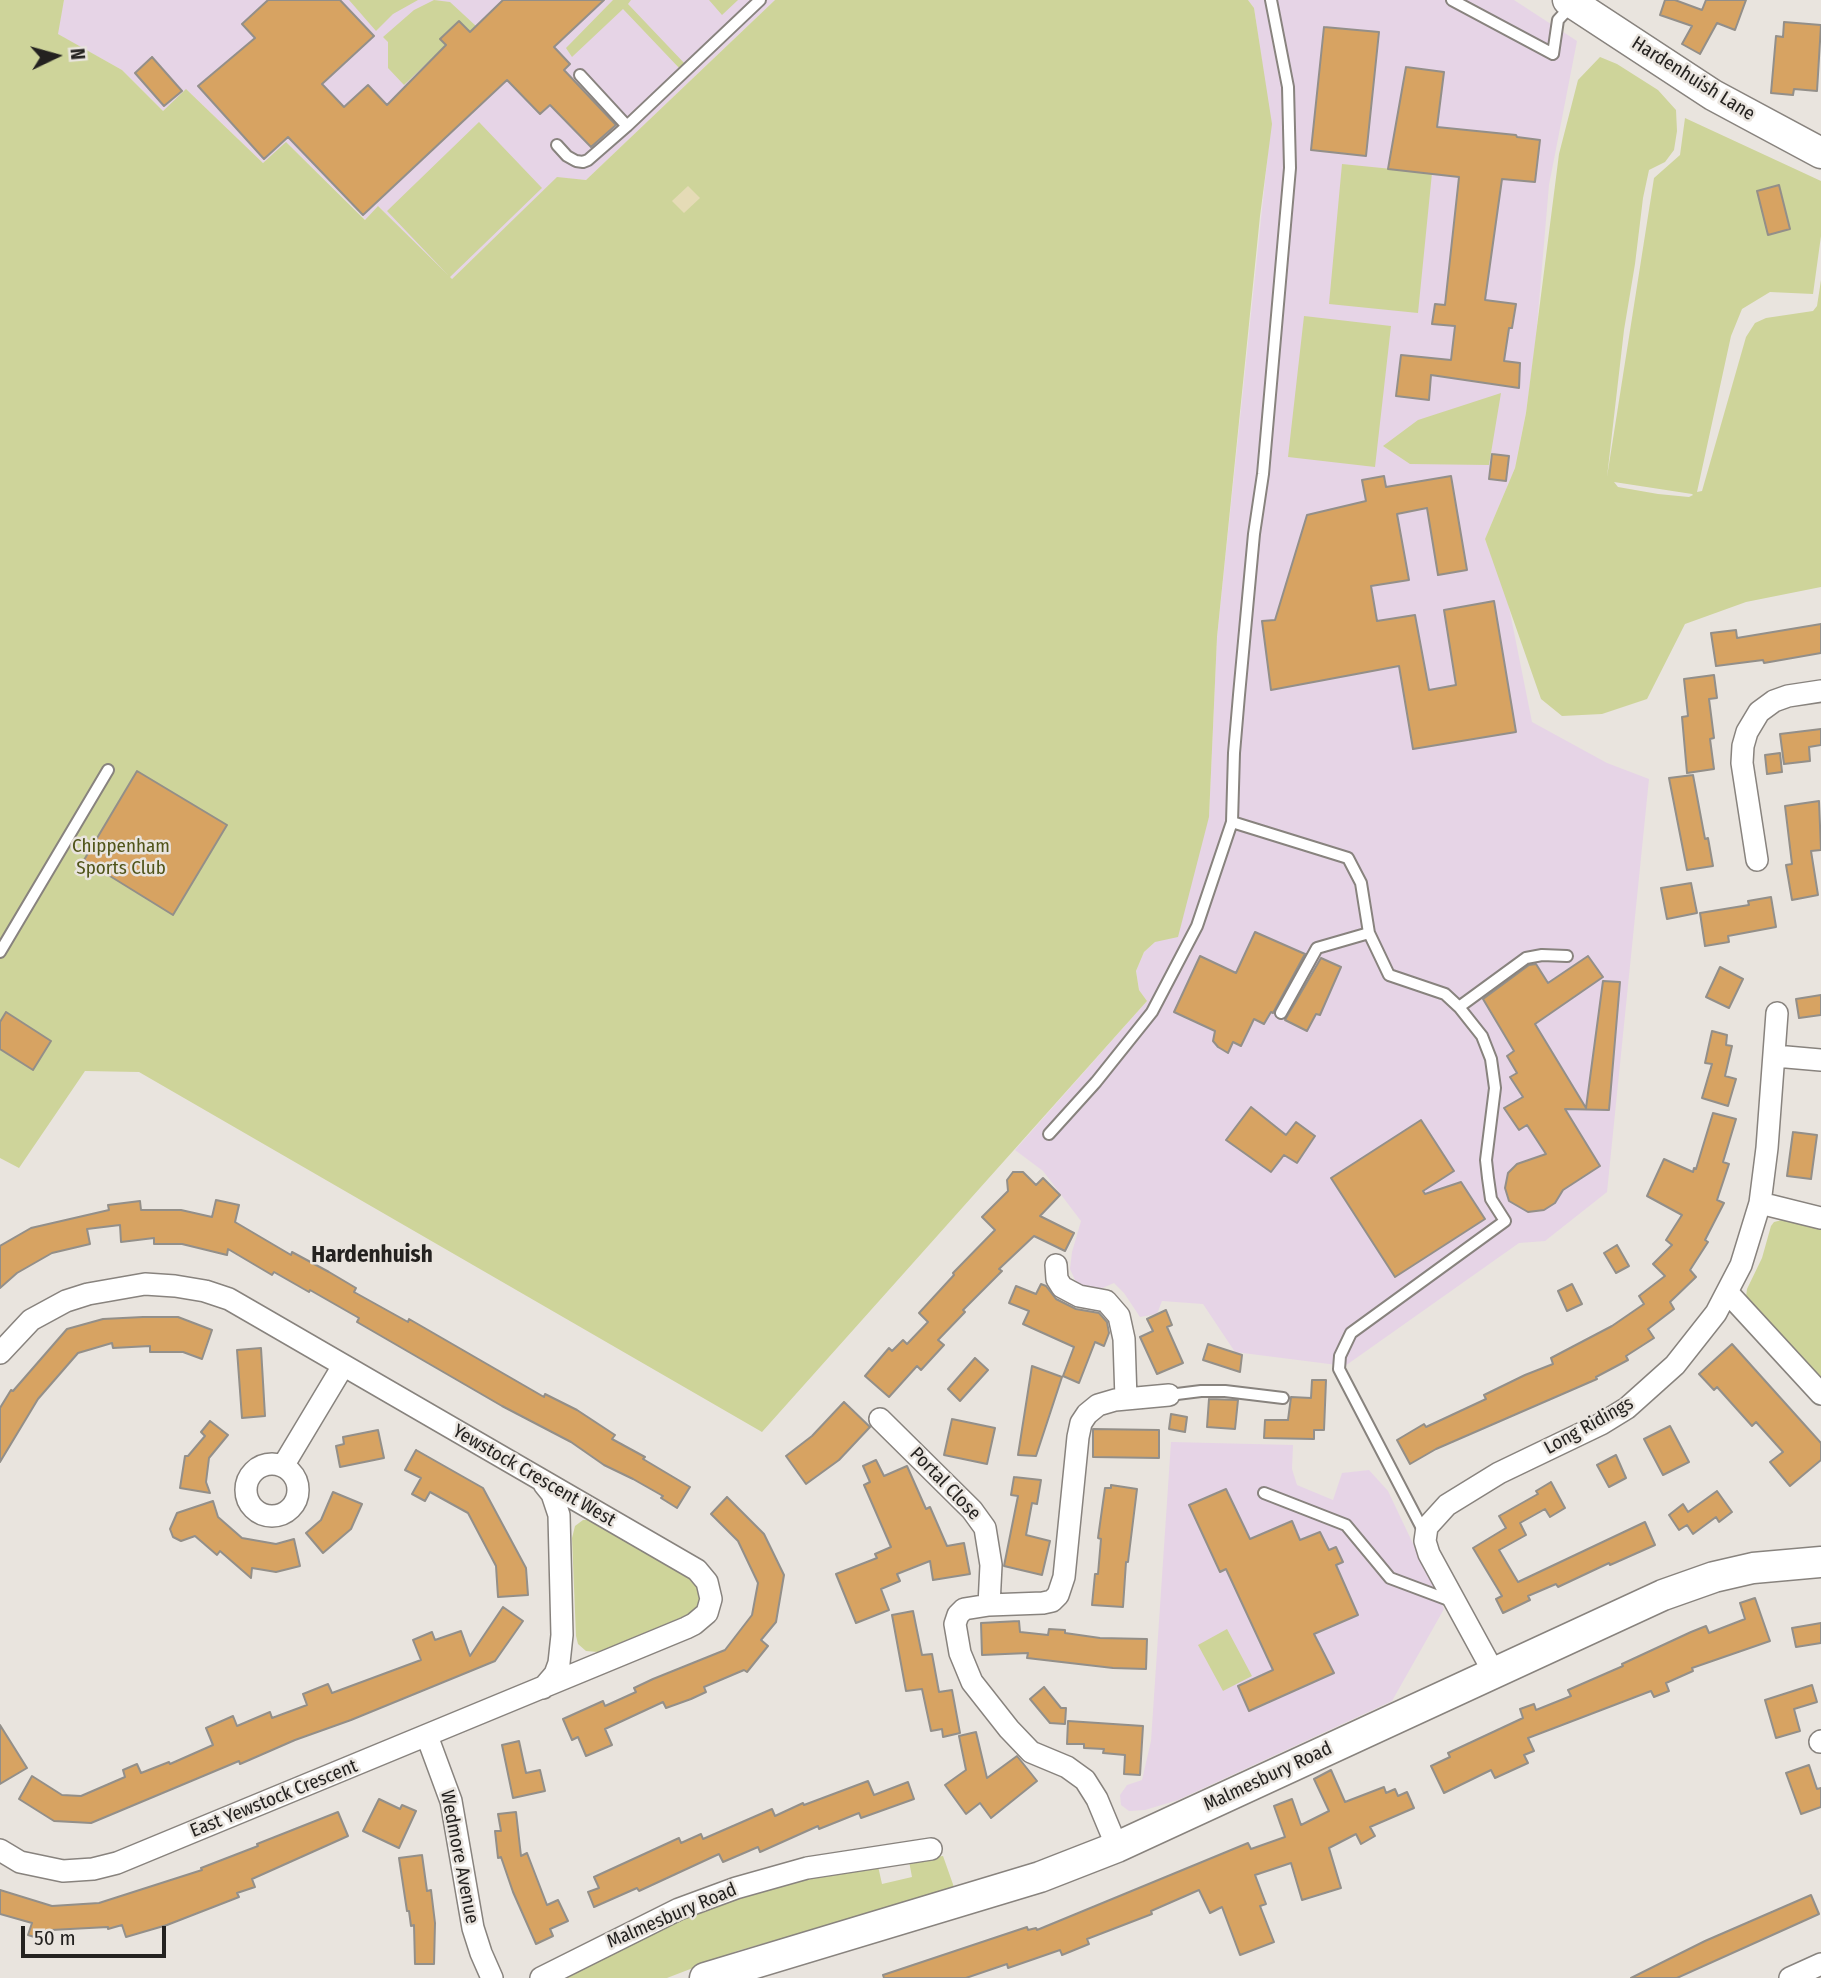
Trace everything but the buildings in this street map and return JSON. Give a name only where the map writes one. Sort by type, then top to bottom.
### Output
[{"type":"main road","name":"Hardenhuish Lane","points":[[1570,2],[1713,95],[1821,153]]},
{"type":"main road","name":"Malmesbury Road","points":[[705,1978],[1040,1877],[1117,1847],[1651,1600],[1694,1583],[1762,1567],[1821,1562]]},
{"type":"street","points":[[1757,860],[1742,763],[1746,732],[1759,712],[1774,701],[1821,691]]},
{"type":"street","name":"Long Ridings","points":[[1425,1534],[1430,1521],[1447,1504],[1499,1473],[1601,1424],[1639,1399],[1693,1345],[1728,1293],[1750,1241],[1760,1203],[1766,1166],[1777,1013]]},
{"type":"street","points":[[1774,1056],[1821,1060]]},
{"type":"street","points":[[1760,1203],[1821,1218]]},
{"type":"street","points":[[1056,1265],[1057,1279],[1062,1287],[1079,1296],[1106,1301],[1119,1315],[1124,1339],[1126,1399]]},
{"type":"street","name":"Yewstock Crescent West","points":[[0,1353],[31,1320],[66,1301],[124,1287],[155,1285],[205,1291],[229,1299],[697,1570],[707,1582],[711,1599]]},
{"type":"street","points":[[1728,1293],[1821,1394]]},
{"type":"street","points":[[283,1466],[343,1366]]},
{"type":"street","points":[[1117,1847],[1097,1799],[1085,1780],[1067,1767],[1031,1752],[991,1707],[968,1674],[956,1640],[955,1620],[966,1608],[1043,1603],[1057,1597],[1063,1581],[1081,1423],[1098,1405],[1168,1395]]},
{"type":"street","name":"Portal Close","points":[[880,1419],[982,1523],[990,1552],[989,1605]]},
{"type":"street","points":[[540,1480],[552,1494],[559,1515],[562,1612],[559,1663],[555,1674],[543,1688]]},
{"type":"street","points":[[1425,1534],[1429,1554],[1494,1673]]},
{"type":"street","name":"East Yewstock Crescent","points":[[0,1850],[20,1862],[63,1871],[105,1867],[694,1624],[707,1613],[711,1599]]},
{"type":"street","name":"Wedmore Avenue","points":[[427,1736],[451,1801],[473,1928],[492,1978]]},
{"type":"street","name":"Malmesbury Road","points":[[541,1978],[678,1909],[725,1892],[807,1868],[892,1864],[931,1849]]},
{"type":"street","points":[[1790,1978],[1821,1964]]},
{"type":"lane","points":[[557,145],[576,161],[588,160],[760,0]]},
{"type":"lane","points":[[1049,1134],[1152,1012],[1196,926],[1232,822],[1241,668],[1254,534],[1263,474],[1290,169],[1288,88],[1271,0]]},
{"type":"lane","points":[[1452,0],[1553,54],[1558,20],[1570,2]]},
{"type":"lane","points":[[580,75],[627,125]]},
{"type":"lane","points":[[0,952],[108,770]]},
{"type":"lane","points":[[1232,822],[1348,858],[1361,883],[1369,933],[1388,975],[1445,994],[1482,1036],[1491,1059],[1495,1088],[1486,1160],[1491,1199],[1506,1221],[1352,1334],[1342,1351],[1339,1366],[1425,1534]]},
{"type":"lane","points":[[1281,1013],[1317,948],[1369,933]]},
{"type":"lane","points":[[1459,1007],[1526,958],[1542,955],[1567,956]]},
{"type":"lane","points":[[1168,1395],[1224,1391],[1283,1398]]},
{"type":"lane","points":[[1264,1493],[1346,1525],[1390,1578],[1457,1603]]},
{"type":"shaded area","points":[[64,0],[775,0],[586,180],[557,178],[452,279],[378,206],[366,220],[287,143],[263,163],[187,90],[163,111],[122,70],[57,34]]},
{"type":"shaded area","points":[[1248,0],[1514,0],[1577,41],[1549,185],[1536,337],[1526,413],[1515,468],[1485,539],[1507,597],[1532,722],[1607,763],[1649,779],[1607,1192],[1545,1241],[1519,1243],[1345,1366],[1235,1352],[1203,1304],[1162,1301],[1157,1314],[1140,1317],[1114,1283],[1100,1289],[1087,1289],[1075,1280],[1070,1269],[1081,1221],[1043,1171],[1015,1150],[1147,1001],[1139,990],[1136,971],[1144,952],[1155,942],[1209,817],[1217,637],[1271,124],[1254,8]]},
{"type":"shaded area","points":[[1171,1442],[1293,1445],[1292,1469],[1297,1485],[1333,1500],[1342,1473],[1369,1470],[1388,1491],[1444,1609],[1392,1701],[1178,1800],[1145,1810],[1129,1811],[1121,1805],[1120,1795],[1127,1785],[1142,1780],[1151,1741]]},
{"type":"green space","name":"Chippenham Sports Club","points":[[0,0],[64,0],[58,34],[122,70],[163,111],[186,89],[263,163],[286,142],[365,220],[378,206],[448,275],[387,211],[479,122],[542,188],[450,277],[452,279],[557,177],[586,180],[775,0],[1248,0],[1254,8],[1272,124],[1260,216],[1217,637],[1209,817],[1178,937],[1155,942],[1144,952],[1136,971],[1139,990],[1147,1001],[762,1432],[139,1072],[85,1071],[19,1168],[0,1158]]},
{"type":"green space","points":[[349,0],[418,0],[393,14],[376,31]]},
{"type":"green space","points":[[434,0],[450,2],[476,26],[470,32],[459,21],[441,38],[446,45],[404,85],[388,68],[388,42],[383,37],[414,10]]},
{"type":"green space","points":[[613,0],[631,0],[628,4],[686,65],[681,70],[623,9],[572,57],[566,48]]},
{"type":"green space","points":[[709,0],[738,0],[722,15]]},
{"type":"green space","points":[[1600,57],[1617,64],[1658,90],[1676,110],[1674,150],[1665,162],[1649,170],[1643,198],[1607,477],[1654,178],[1680,155],[1685,118],[1821,181],[1821,236],[1813,294],[1770,292],[1742,309],[1731,336],[1697,492],[1702,491],[1746,337],[1755,323],[1766,318],[1813,311],[1817,306],[1821,280],[1821,587],[1746,602],[1685,624],[1647,699],[1602,714],[1562,716],[1541,699],[1485,539],[1515,468],[1526,413],[1559,154],[1578,80]],"holes":[[[1614,482],[1692,494],[1689,497],[1658,494],[1618,487]]]},
{"type":"green space","points":[[1342,164],[1432,173],[1418,313],[1329,304]]},
{"type":"green space","points":[[1304,316],[1391,326],[1375,467],[1288,457]]},
{"type":"green space","points":[[1501,393],[1489,465],[1410,464],[1383,446],[1418,420]]},
{"type":"green space","points":[[1786,1219],[1821,1226],[1821,1382],[1746,1297],[1747,1289],[1762,1258],[1771,1226],[1774,1222]]},
{"type":"green space","points":[[583,1520],[603,1527],[697,1580],[701,1605],[692,1613],[598,1652],[586,1651],[578,1644],[576,1636],[572,1538],[575,1526]]},
{"type":"green space","points":[[1227,1629],[1252,1676],[1223,1691],[1198,1645]]},
{"type":"green space","points":[[943,1856],[955,1890],[737,1951],[667,1978],[559,1978],[684,1914],[795,1879],[878,1866],[882,1884],[912,1877],[909,1861]]},
{"type":"sand","points":[[688,186],[700,198],[684,213],[672,201]]},
{"type":"district","name":"Hardenhuish","points":[[372,1256]]}]
